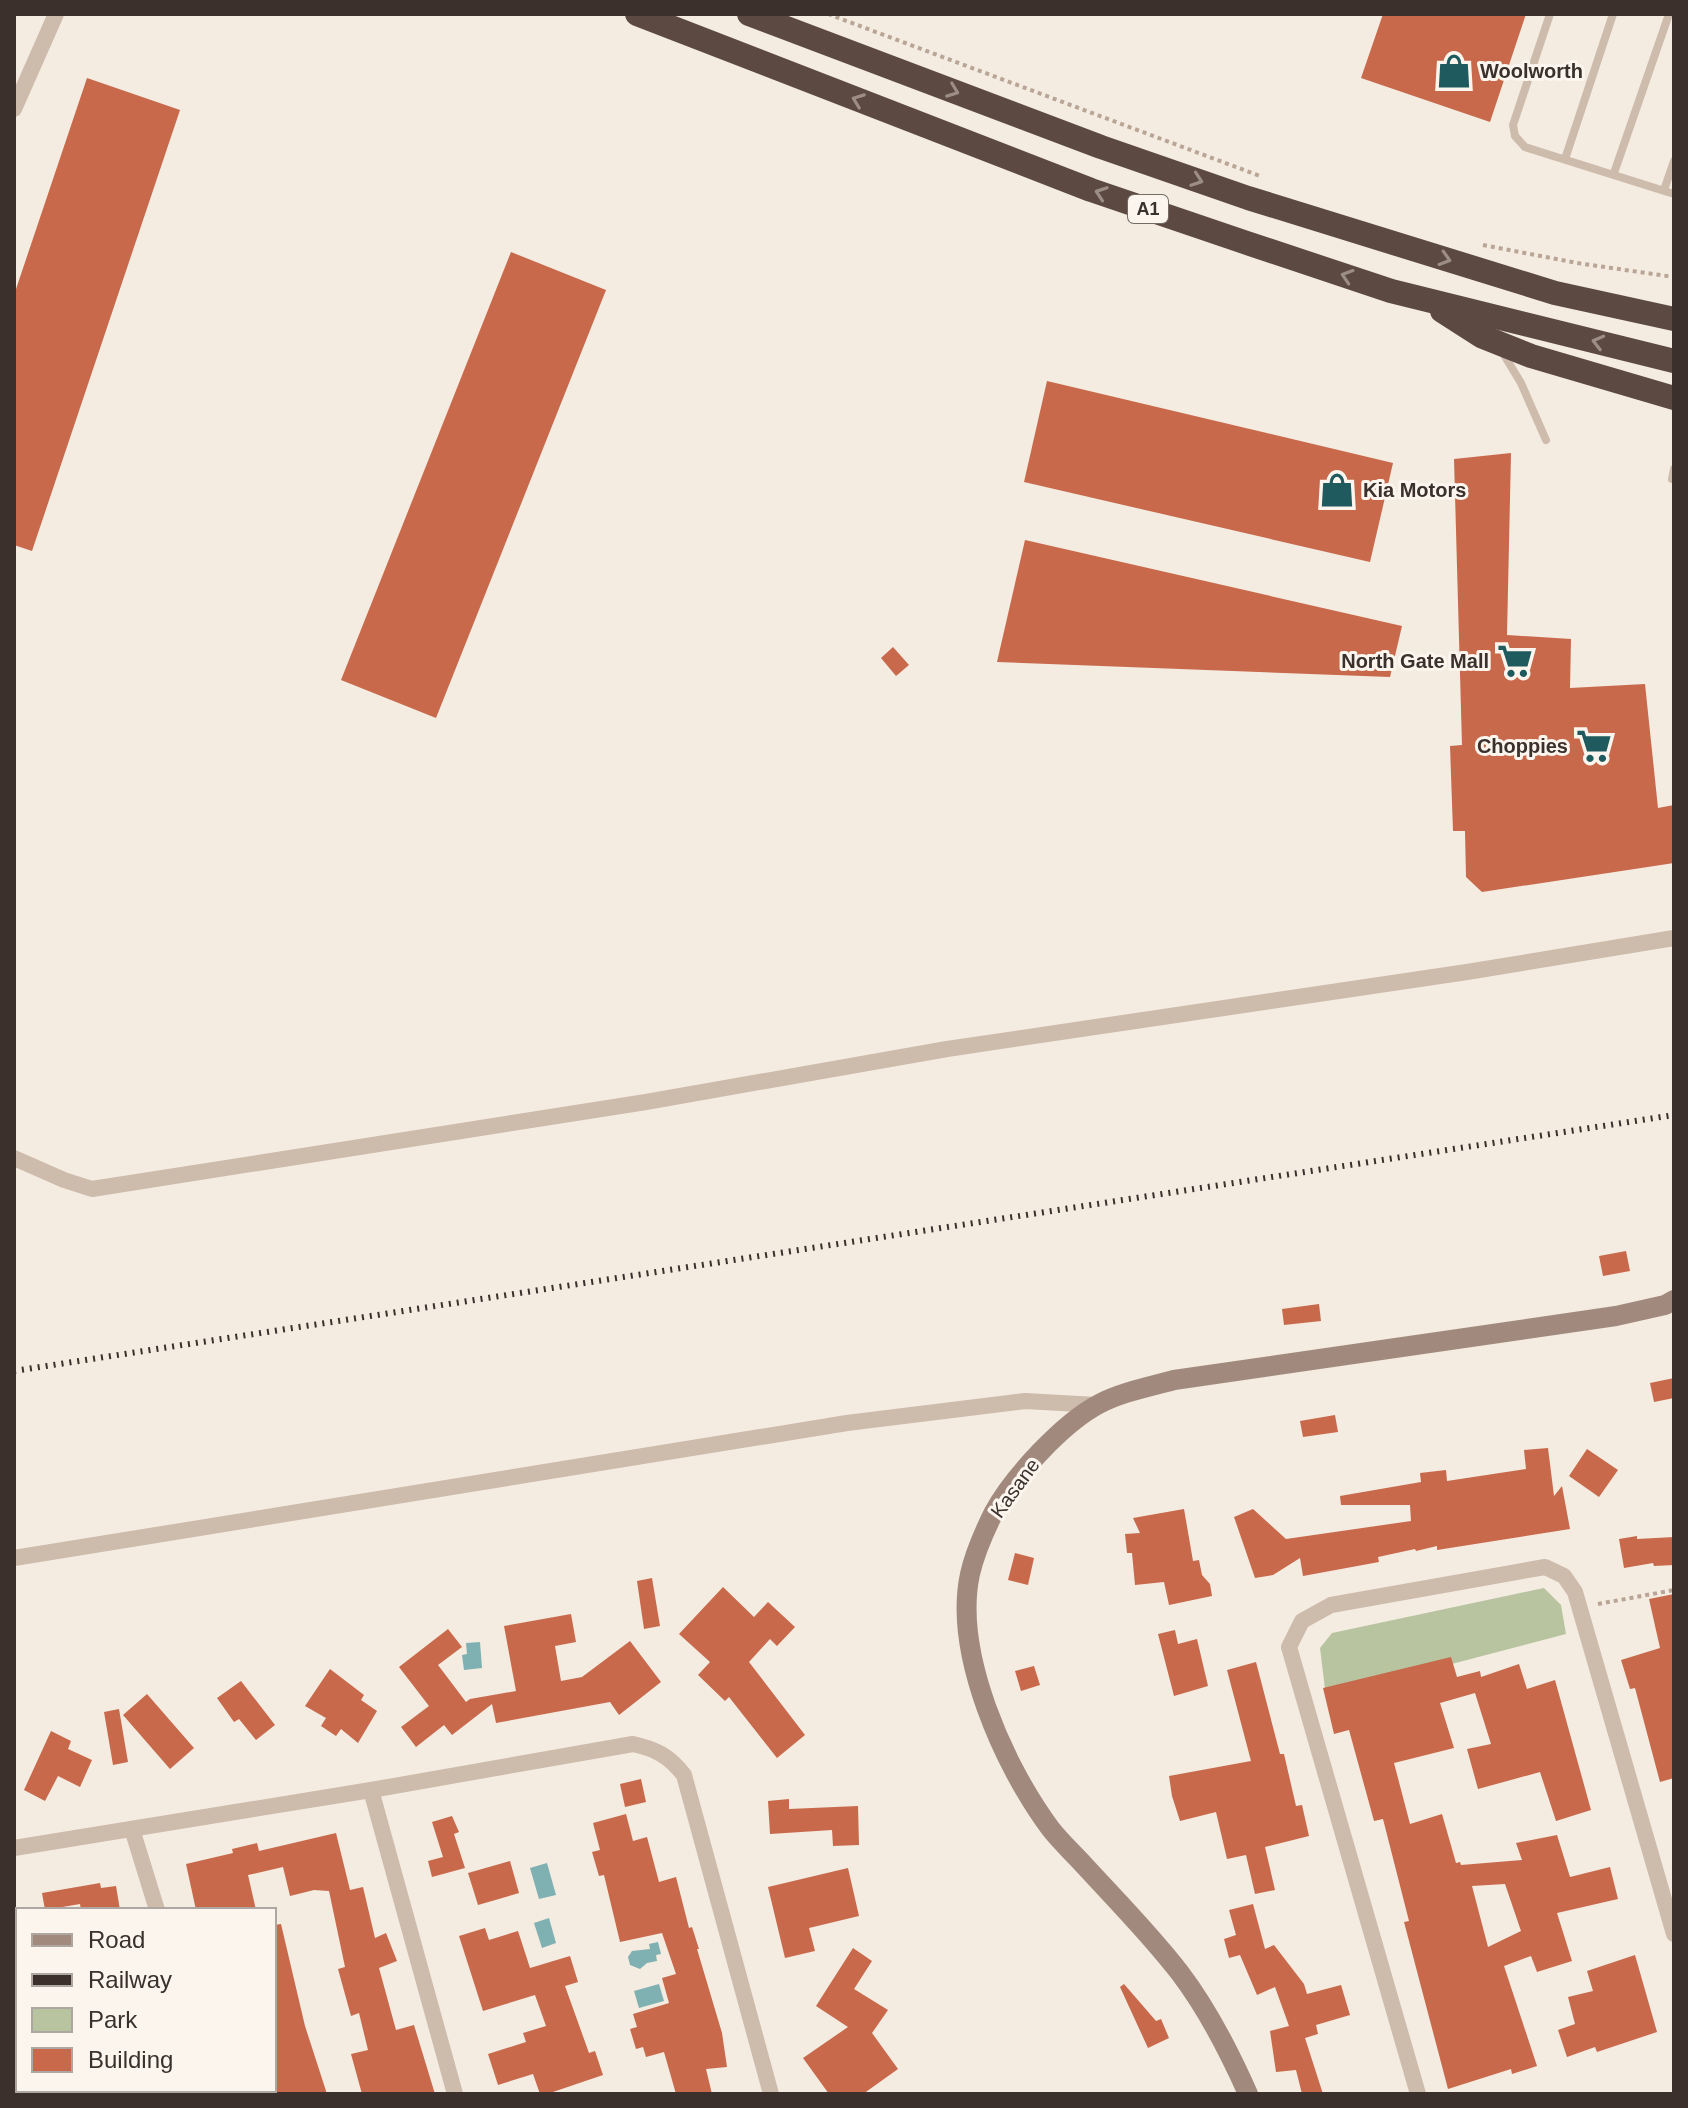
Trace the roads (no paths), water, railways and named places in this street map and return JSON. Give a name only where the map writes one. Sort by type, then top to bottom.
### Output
[{"type":"highway","name":"A1","points":[[637,14],[1091,190],[1376,286],[1674,361]]},
{"type":"highway","name":"A1","points":[[749,14],[1101,147],[1233,193],[1555,293],[1674,319]]},
{"type":"highway","points":[[1555,293],[1595,292],[1674,304]]},
{"type":"highway","points":[[1423,299],[1481,336],[1597,377],[1674,398]]},
{"type":"street","points":[[14,109],[56,14]]},
{"type":"street","points":[[14,1158],[92,1189],[646,1102],[947,1049],[1674,938]]},
{"type":"street","name":"Kasane","points":[[1248,2094],[1226,2043],[1182,1976],[1151,1937],[1051,1830],[1012,1770],[983,1699],[968,1634],[970,1577],[982,1535],[1001,1499],[1026,1466],[1056,1437],[1097,1405],[1174,1380],[1616,1316],[1674,1300]]},
{"type":"street","points":[[14,1558],[847,1423],[1025,1401],[1097,1405]]},
{"type":"street","points":[[1418,2094],[1289,1647],[1302,1621],[1331,1605],[1545,1567],[1564,1576],[1575,1592],[1674,1934]]},
{"type":"street","points":[[14,1848],[633,1744],[655,1749],[672,1760],[684,1775],[771,2094]]},
{"type":"street","points":[[371,1790],[455,2094]]},
{"type":"street","points":[[132,1829],[156,1908]]},
{"type":"lane","points":[[1550,14],[1513,125],[1515,136],[1525,147],[1674,194]]},
{"type":"lane","points":[[1565,159],[1613,14]]},
{"type":"lane","points":[[1614,173],[1669,14]]},
{"type":"lane","points":[[1664,190],[1674,161]]},
{"type":"lane","points":[[1497,342],[1521,383],[1546,440]]},
{"type":"lane","points":[[1672,479],[1674,469]]},
{"type":"water","points":[[480,1642],[482,1668],[464,1670],[462,1655],[467,1654],[466,1643]]},
{"type":"water","points":[[547,1863],[556,1895],[539,1899],[530,1868]]},
{"type":"water","points":[[549,1918],[556,1943],[542,1948],[534,1923]]},
{"type":"water","points":[[658,1942],[661,1954],[656,1955],[657,1961],[647,1963],[640,1969],[630,1965],[628,1957],[632,1951],[650,1949],[649,1944]]},
{"type":"water","points":[[659,1984],[664,2001],[639,2008],[634,1991]]},
{"type":"railway","points":[[14,1371],[1674,1115]]},
{"type":"place","name":"Woolworth","points":[[1454,71]]},
{"type":"place","name":"Kia Motors","points":[[1337,490]]},
{"type":"place","name":"North Gate Mall","points":[[1515,661]]},
{"type":"place","name":"Choppies","points":[[1594,746]]}]
